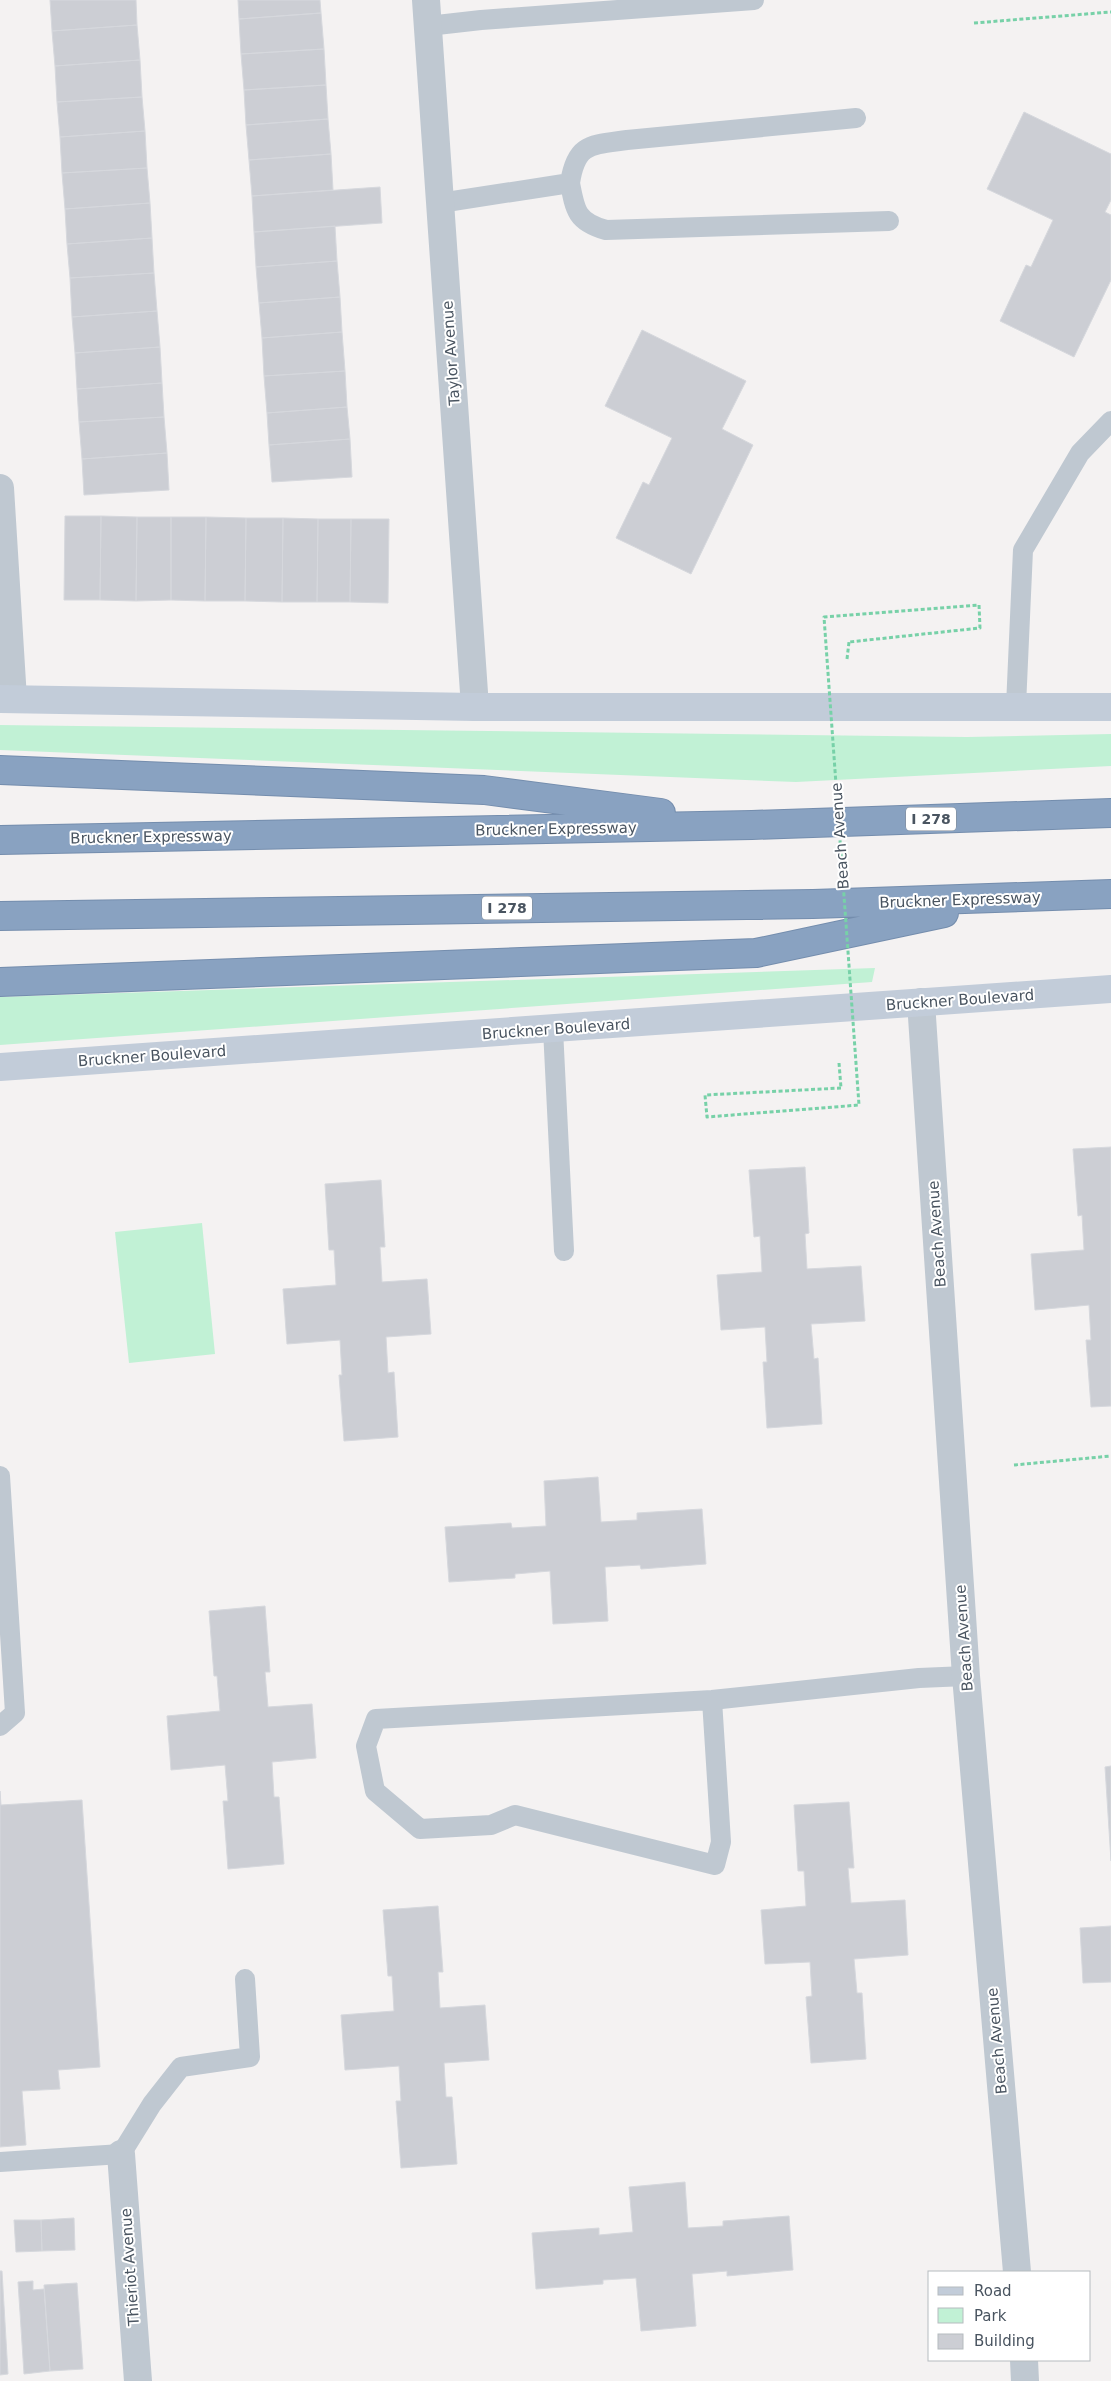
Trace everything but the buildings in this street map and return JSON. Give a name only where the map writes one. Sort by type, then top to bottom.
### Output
[{"type":"highway","points":[[0,770],[484,790],[752,825]]},
{"type":"highway","name":"Bruckner Expressway","points":[[0,840],[752,825],[1111,813]]},
{"type":"highway","name":"Bruckner Expressway","points":[[0,916],[813,904],[1013,899],[1111,894]]},
{"type":"highway","points":[[0,982],[756,953],[1013,899]]},
{"type":"main road","points":[[7,699],[475,707],[1111,707]]},
{"type":"main road","name":"Bruckner Boulevard","points":[[0,1067],[1111,989]]},
{"type":"street","name":"Taylor Avenue","points":[[427,13],[475,707]]},
{"type":"street","points":[[0,488],[7,699]]},
{"type":"street","name":"Beach Avenue","points":[[921,1002],[966,1676],[1016,2271]]},
{"type":"street","name":"Thieriot Avenue","points":[[121,2154],[138,2381]]},
{"type":"street","points":[[1024,2361],[1025,2381]]},
{"type":"lane","points":[[427,13],[481,20],[754,0]]},
{"type":"lane","points":[[856,118],[627,140],[596,145],[579,154],[573,164],[570,183],[574,209],[588,225],[606,230],[889,221]]},
{"type":"lane","points":[[440,203],[570,183]]},
{"type":"lane","points":[[1016,706],[1022,550],[1080,453],[1111,421]]},
{"type":"lane","points":[[553,1029],[564,1251]]},
{"type":"lane","points":[[0,1476],[15,1713],[0,1726]]},
{"type":"lane","points":[[712,1700],[721,1842],[715,1865],[515,1815],[491,1825],[420,1829],[375,1791],[366,1746],[376,1719],[712,1700],[919,1678],[966,1676]]},
{"type":"lane","points":[[0,2162],[121,2154],[152,2104],[181,2067],[250,2057],[245,1979]]},
{"type":"path","points":[[974,23],[1111,12]]},
{"type":"path","name":"Beach Avenue","points":[[839,1063],[841,1088],[705,1095],[707,1117],[859,1105],[824,617],[979,606],[980,628],[849,642],[848,659]]},
{"type":"path","points":[[1014,1464],[1111,1456]]},
{"type":"green space","points":[[0,725],[967,737],[1111,734],[1111,766],[796,782],[0,750]]},
{"type":"green space","points":[[875,968],[872,982],[0,1045],[0,997]]},
{"type":"green space","points":[[202,1223],[215,1354],[129,1363],[115,1232]]}]
